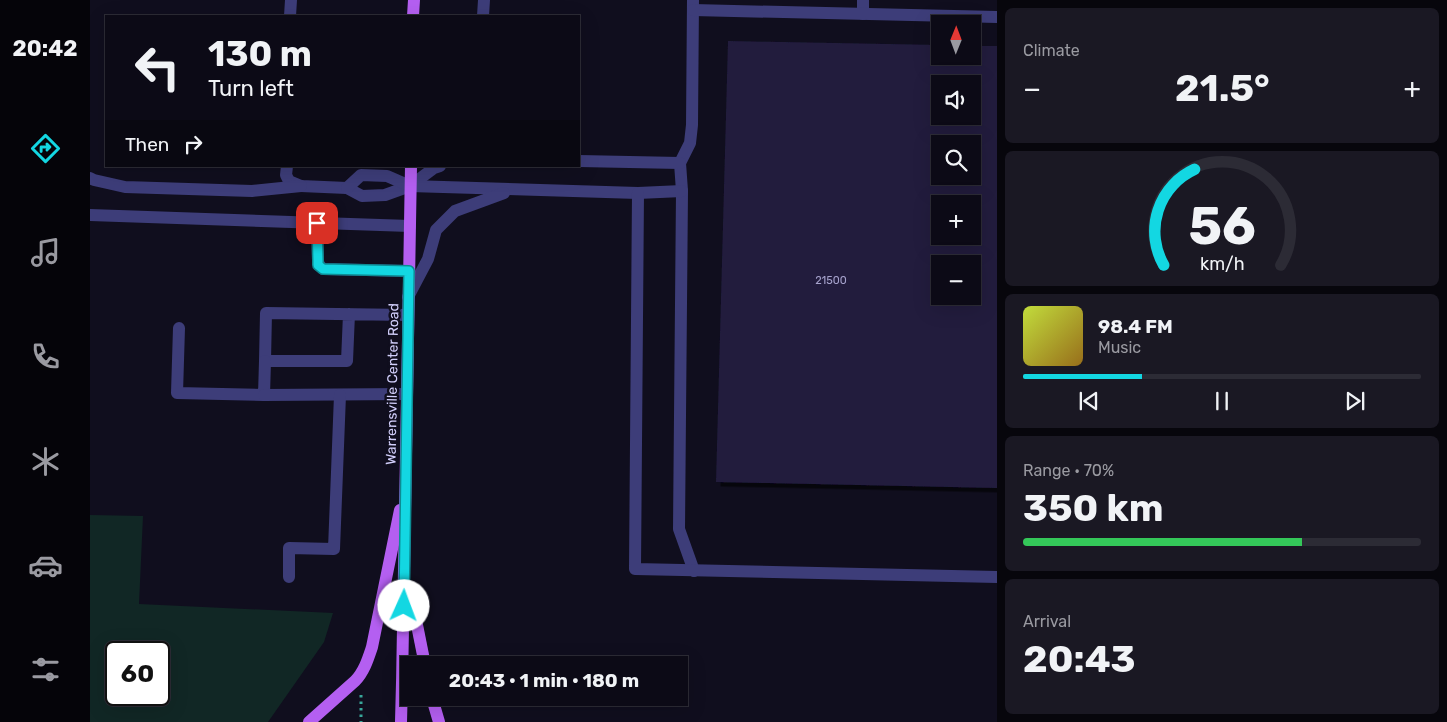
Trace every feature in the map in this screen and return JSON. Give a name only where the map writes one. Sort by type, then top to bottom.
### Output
[{"type":"main road","points":[[414,0],[414,15]]},
{"type":"main road","name":"Warrensville Center Road","points":[[401,722],[411,167]]},
{"type":"main road","points":[[309,722],[360,676],[366,664],[372,647],[405,483]]},
{"type":"main road","points":[[405,568],[423,656]]},
{"type":"main road","points":[[434,706],[439,722]]},
{"type":"lane","points":[[290,15],[291,0]]},
{"type":"lane","points":[[483,15],[484,0]]},
{"type":"lane","points":[[863,0],[863,14]]},
{"type":"lane","points":[[694,571],[680,529],[682,191],[680,163],[690,143],[691,134],[693,5],[863,14],[997,17]]},
{"type":"lane","points":[[580,161],[680,163]]},
{"type":"lane","points":[[287,167],[286,175],[289,181],[301,186]]},
{"type":"lane","points":[[90,178],[124,187],[252,191],[301,186],[347,188],[362,196],[385,195],[410,186],[437,167]]},
{"type":"lane","points":[[347,188],[361,175],[387,176],[410,186],[638,193],[682,191]]},
{"type":"lane","points":[[408,297],[428,259],[436,230],[455,211],[515,189]]},
{"type":"lane","points":[[638,193],[635,569],[997,577]]},
{"type":"lane","points":[[90,216],[410,226]]},
{"type":"lane","points":[[317,223],[318,265],[323,269],[409,271]]},
{"type":"lane","points":[[264,395],[266,313],[408,315]]},
{"type":"lane","points":[[265,361],[347,361],[348,314]]},
{"type":"lane","points":[[179,328],[177,393],[264,395],[407,394]]},
{"type":"lane","points":[[289,577],[289,548],[334,549],[340,395]]},
{"type":"path","points":[[362,692],[362,722]]},
{"type":"green space","points":[[90,515],[143,516],[139,604],[333,613],[324,642],[268,722],[90,722]]},
{"type":"building","points":[[728,41],[931,45],[931,65],[981,65],[981,46],[997,46],[997,488],[716,482]]},
{"type":"route","points":[[317,223],[318,265],[323,269],[409,271],[404,606]]}]
